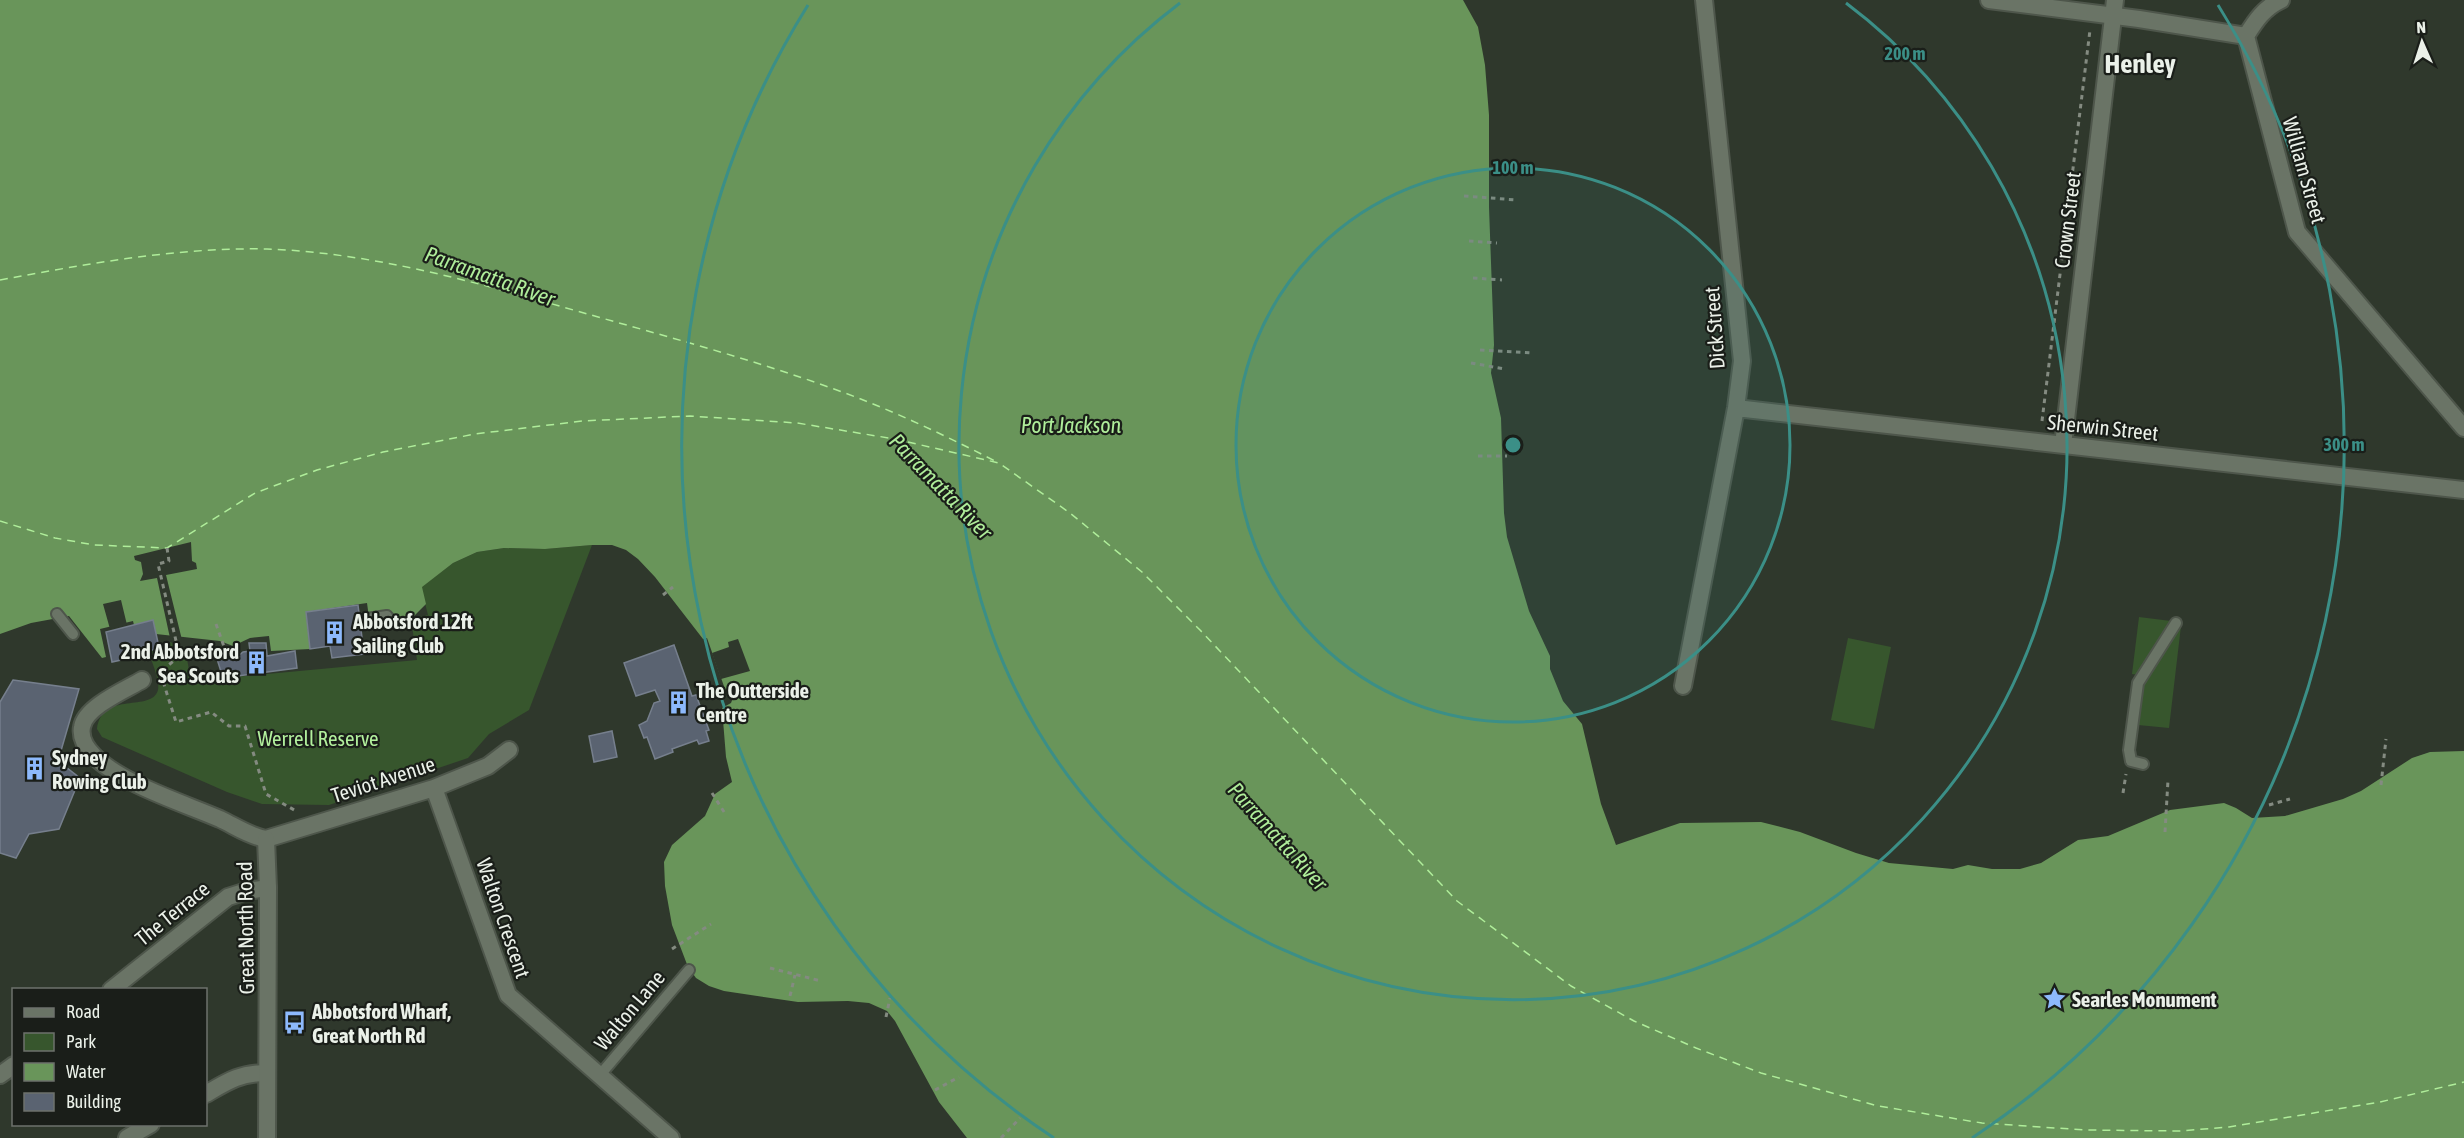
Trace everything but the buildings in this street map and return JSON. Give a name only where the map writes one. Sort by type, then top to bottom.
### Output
[{"type":"street","name":"Dick Street","points":[[1683,686],[1736,408],[1742,361],[1704,0]]},
{"type":"street","points":[[1989,0],[2092,13],[2114,8],[2246,36],[2259,16],[2271,5],[2282,0]]},
{"type":"street","name":"Crown Street","points":[[2063,445],[2114,8]]},
{"type":"street","name":"William Street","points":[[2246,36],[2296,232],[2464,428]]},
{"type":"street","name":"Sherwin Street","points":[[1736,408],[2464,490]]},
{"type":"street","name":"Great North Road","points":[[142,680],[98,706],[84,719],[82,734],[92,754],[118,773],[254,837],[266,839],[268,888],[267,1138]]},
{"type":"street","name":"Teviot Avenue","points":[[266,839],[434,788],[488,766],[509,750]]},
{"type":"street","name":"Walton Crescent","points":[[434,788],[508,995],[671,1138]]},
{"type":"street","name":"The Terrace","points":[[114,988],[228,897],[268,888]]},
{"type":"street","points":[[207,1093],[249,1072],[267,1072]]},
{"type":"street","points":[[127,1138],[149,1126]]},
{"type":"lane","points":[[57,614],[74,634]]},
{"type":"lane","points":[[360,620],[387,616]]},
{"type":"lane","points":[[2143,764],[2131,761],[2129,750],[2138,683],[2176,623]]},
{"type":"lane","name":"Walton Lane","points":[[600,1075],[689,970]]},
{"type":"path","name":"Crown Street","points":[[2042,421],[2092,13]]},
{"type":"path","points":[[1464,196],[1517,200]]},
{"type":"path","points":[[1469,240],[1497,243]]},
{"type":"path","points":[[1473,278],[1502,280]]},
{"type":"path","points":[[1480,350],[1532,353]]},
{"type":"path","points":[[1471,363],[1505,369]]},
{"type":"path","points":[[1478,456],[1507,456]]},
{"type":"path","points":[[167,548],[170,561],[158,564],[177,645],[176,659],[160,672],[176,722],[211,712],[229,726],[245,726],[266,794],[300,813]]},
{"type":"path","points":[[663,595],[673,587]]},
{"type":"path","points":[[216,624],[227,655]]},
{"type":"path","points":[[2381,786],[2386,739]]},
{"type":"path","points":[[2123,792],[2124,780]]},
{"type":"path","points":[[2165,832],[2168,780]]},
{"type":"path","points":[[712,793],[726,815]]},
{"type":"path","points":[[2269,806],[2290,799]]},
{"type":"path","points":[[672,949],[711,924]]},
{"type":"path","points":[[770,968],[821,981]]},
{"type":"path","points":[[790,996],[795,975]]},
{"type":"path","points":[[886,1017],[890,998]]},
{"type":"path","points":[[935,1090],[958,1077]]},
{"type":"path","points":[[1001,1138],[1020,1118]]},
{"type":"green space","name":"Werrell Reserve","points":[[592,545],[529,710],[489,734],[468,758],[329,805],[262,804],[227,792],[102,737],[97,729],[101,717],[108,710],[154,697],[158,690],[158,681],[149,653],[170,642],[185,648],[191,681],[417,660],[411,619],[428,615],[421,587],[453,563],[477,552],[504,548],[545,549]]},
{"type":"green space","points":[[2139,617],[2171,621],[2138,675],[2132,674]]},
{"type":"green space","points":[[2181,626],[2169,728],[2138,725],[2145,677]]},
{"type":"green space","points":[[1848,638],[1891,647],[1874,729],[1831,720]]},
{"type":"water","name":"Port Jackson","points":[[0,0],[1463,0],[1478,27],[1485,65],[1489,115],[1489,207],[1494,345],[1491,373],[1501,418],[1507,537],[1529,611],[1550,656],[1550,669],[1563,701],[1582,724],[1601,804],[1616,845],[1680,823],[1761,822],[1800,832],[1889,863],[1953,869],[1968,865],[1992,869],[2020,869],[2041,863],[2078,840],[2108,836],[2170,810],[2224,803],[2252,818],[2285,816],[2343,799],[2361,791],[2412,758],[2430,752],[2464,751],[2464,1138],[967,1138],[939,1102],[895,1021],[887,1011],[869,1003],[798,1002],[724,991],[696,978],[688,967],[672,925],[665,886],[664,862],[672,845],[705,816],[715,794],[732,782],[726,757],[722,708],[731,703],[734,695],[726,692],[707,638],[703,639],[655,577],[626,550],[612,545],[592,545],[545,549],[504,548],[477,552],[453,563],[422,587],[426,604],[411,619],[370,625],[367,603],[306,612],[310,649],[271,651],[269,636],[250,638],[233,646],[220,641],[156,634],[153,620],[134,625],[133,621],[100,629],[106,657],[102,658],[69,616],[31,623],[0,634]]},
{"type":"pier","points":[[191,542],[192,561],[196,563],[197,569],[166,575],[182,640],[170,638],[157,578],[140,581],[143,574],[141,562],[135,560],[134,556]]},
{"type":"pier","points":[[121,600],[127,625],[110,629],[103,604]]},
{"type":"pier","points":[[738,639],[750,671],[721,679],[712,653],[729,647],[728,642]]},
{"type":"ferry route","points":[[0,280],[133,258],[234,249],[308,252],[390,264],[511,293],[774,368],[875,405],[995,461]]},
{"type":"ferry route","points":[[0,521],[55,538],[94,545],[167,548],[255,493],[317,470],[383,452],[475,434],[582,421],[690,416],[797,423],[895,439],[999,463],[1070,513],[1142,572],[1200,630],[1457,901],[1571,986],[1634,1021],[1696,1048],[1761,1073],[1878,1106],[1982,1123],[2085,1130],[2179,1131],[2229,1127],[2380,1102],[2464,1082]]},
{"type":"place","name":"Abbotsford 12ft Sailing Club","points":[[335,633]]},
{"type":"place","name":"2nd Abbotsford Sea Scouts","points":[[257,663]]},
{"type":"place","name":"The Outterside Centre","points":[[678,702]]},
{"type":"place","name":"Sydney Rowing Club","points":[[34,769]]},
{"type":"place","name":"Searles Monument","points":[[2054,999]]},
{"type":"place","name":"Abbotsford Wharf, Great North Rd","points":[[294,1023]]},
{"type":"district","name":"Henley","points":[[2140,63]]},
{"type":"water label","name":"Parramatta River","points":[[490,276]]},
{"type":"water label","name":"Parramatta River","points":[[941,486]]},
{"type":"water label","name":"Parramatta River","points":[[1278,836]]}]
